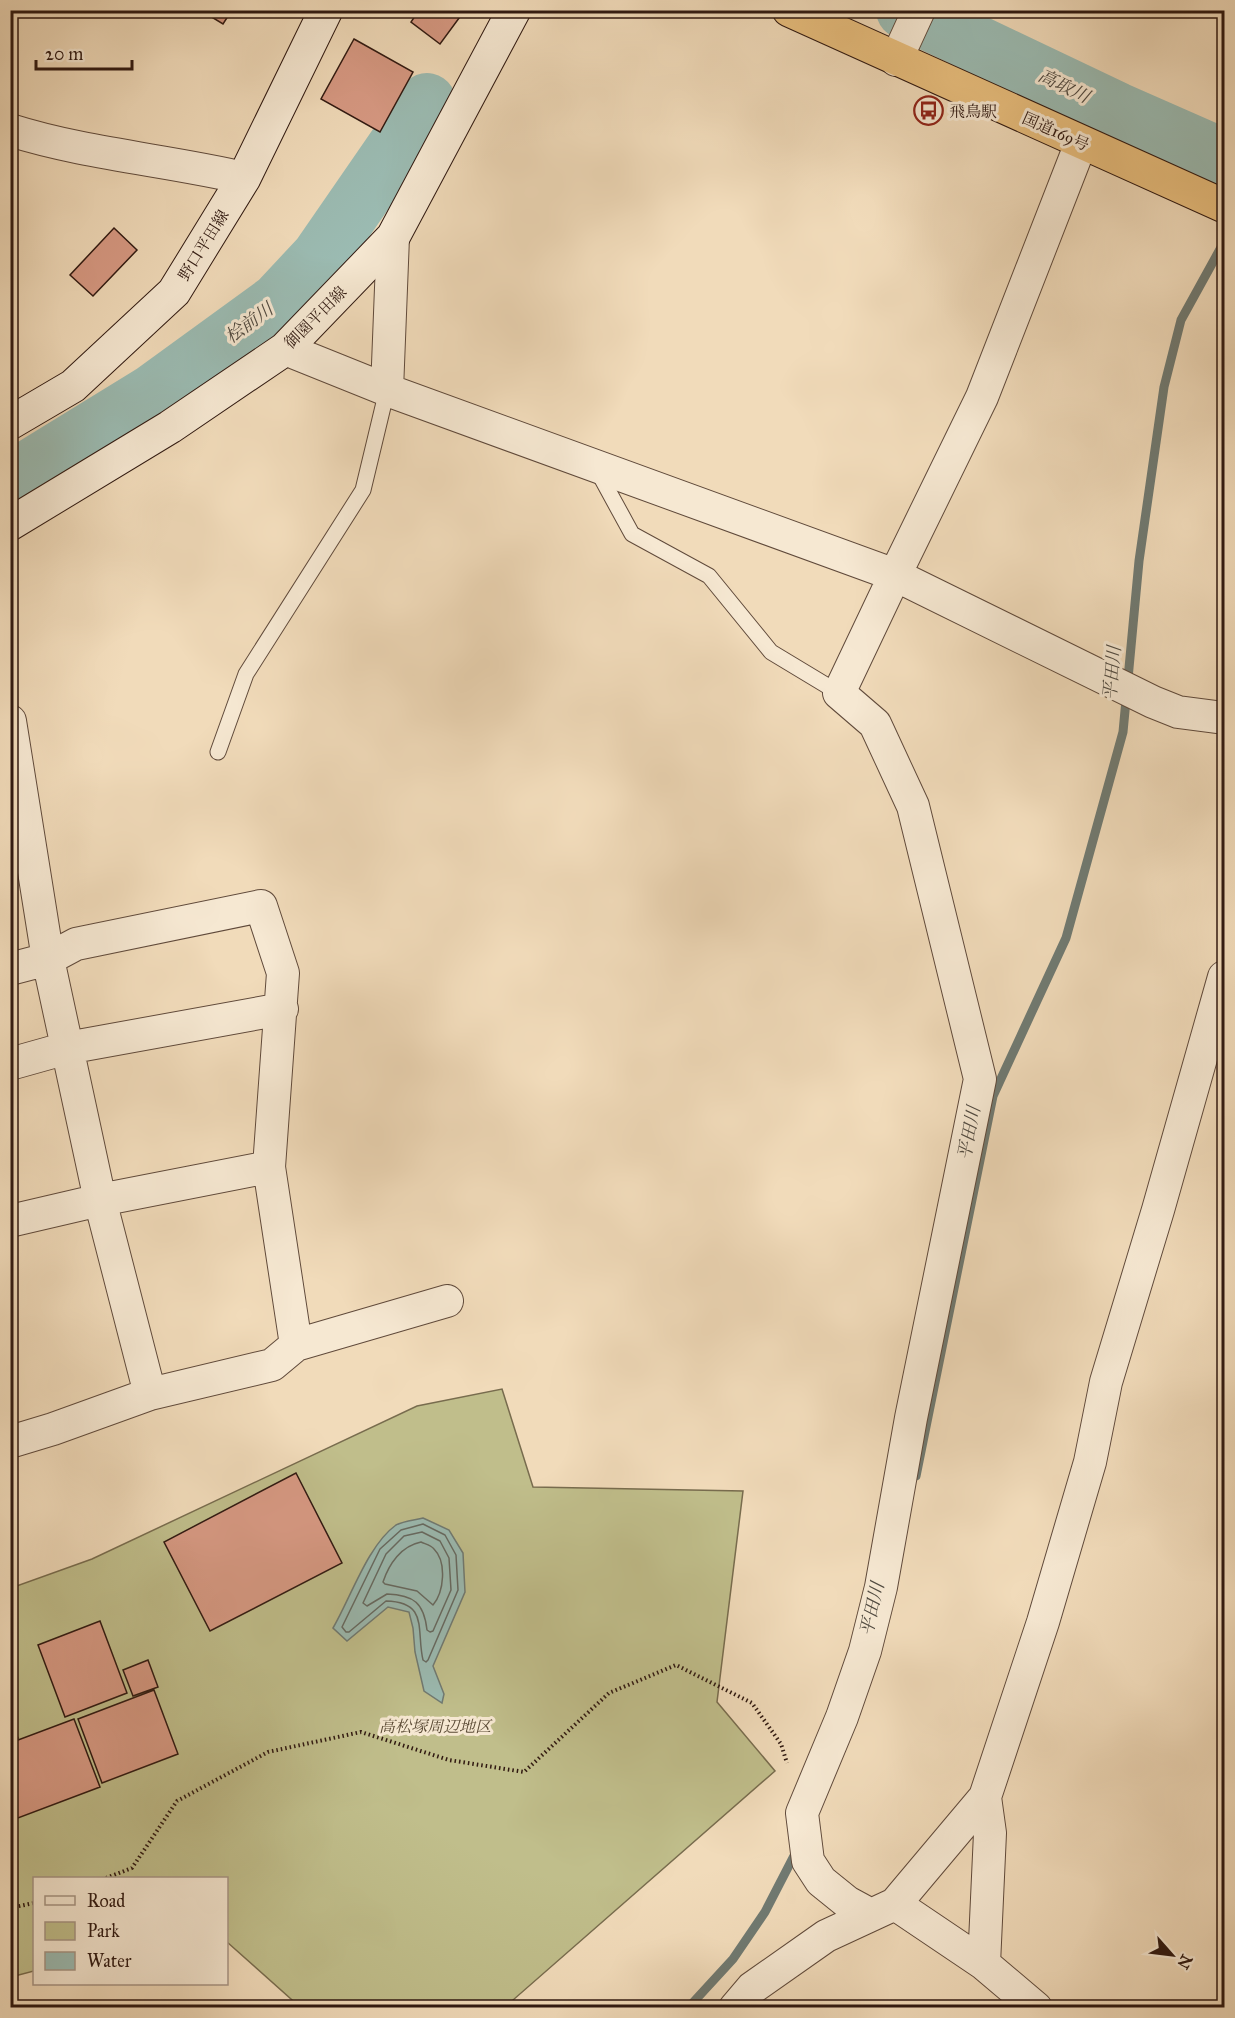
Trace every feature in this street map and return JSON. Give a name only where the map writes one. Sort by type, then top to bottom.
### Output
[{"type":"highway","name":"国道169号","points":[[789,10],[1224,206]]},
{"type":"main road","name":"野口平田線","points":[[10,423],[73,386],[174,292],[244,178],[326,10]]},
{"type":"main road","name":"御園平田線","points":[[10,524],[170,427],[285,349],[393,237],[514,10]]},
{"type":"street","points":[[896,60],[919,10]]},
{"type":"street","points":[[10,130],[40,140],[203,168],[244,178]]},
{"type":"street","points":[[1036,2007],[984,1964],[883,1909],[847,1902],[821,1881],[808,1861],[802,1813],[842,1717],[865,1651],[881,1587],[911,1418],[980,1079],[913,806],[875,723],[839,693],[894,575],[982,397],[1081,143]]},
{"type":"street","points":[[387,390],[393,237]]},
{"type":"street","points":[[285,349],[387,390],[894,575],[1153,702],[1178,712],[1224,718]]},
{"type":"street","points":[[10,721],[48,959],[100,1200],[150,1394]]},
{"type":"street","points":[[10,969],[48,959],[76,944],[261,906],[283,973],[269,1167],[296,1345]]},
{"type":"street","points":[[735,2007],[752,1988],[826,1936],[883,1909],[985,1797],[1050,1599],[1090,1462],[1106,1382],[1158,1210],[1224,977]]},
{"type":"street","points":[[10,1064],[67,1048],[282,1008]]},
{"type":"street","points":[[10,1221],[100,1200],[269,1167]]},
{"type":"street","points":[[10,1442],[150,1394],[272,1365],[296,1345],[447,1301]]},
{"type":"street","points":[[984,1964],[990,1833],[985,1797]]},
{"type":"lane","points":[[218,752],[246,674],[363,490],[387,390]]},
{"type":"lane","points":[[594,466],[632,534],[709,576],[771,652],[839,693]]},
{"type":"path","points":[[109,1877],[132,1868],[177,1801],[268,1752],[361,1732],[449,1760],[524,1772],[609,1692],[676,1665],[752,1702],[781,1744],[802,1813]]},
{"type":"path","points":[[10,1908],[33,1903]]},
{"type":"green space","name":"高松塚周辺地区","points":[[502,1389],[533,1487],[743,1491],[717,1702],[775,1771],[505,2007],[300,2007],[228,1943],[228,1877],[33,1877],[33,1971],[11,1977],[11,1588],[92,1559],[417,1406]]},
{"type":"water","points":[[423,1518],[449,1530],[463,1553],[465,1592],[433,1666],[444,1694],[442,1703],[424,1691],[409,1612],[388,1607],[347,1641],[333,1628],[361,1572],[386,1534],[396,1525]]},
{"type":"building","points":[[200,10],[232,10],[223,24]]},
{"type":"building","points":[[419,10],[465,10],[440,44],[411,22]]},
{"type":"building","points":[[354,39],[413,72],[380,132],[321,99]]},
{"type":"building","points":[[114,228],[137,250],[93,296],[70,275]]},
{"type":"building","points":[[296,1473],[342,1563],[210,1631],[164,1542]]},
{"type":"building","points":[[100,1621],[127,1693],[65,1717],[38,1645]]},
{"type":"building","points":[[148,1660],[158,1687],[133,1696],[123,1670]]},
{"type":"building","points":[[154,1690],[178,1754],[102,1783],[78,1719]]},
{"type":"building","points":[[10,1719],[18,1738],[10,1741]]},
{"type":"building","points":[[74,1719],[100,1787],[10,1821],[10,1743]]},
{"type":"waterway","name":"高取川","points":[[905,10],[1117,111],[1224,158]]},
{"type":"waterway","name":"桧前川","points":[[10,481],[153,393],[278,302],[320,257],[427,102]]},
{"type":"waterway","name":"平田川","points":[[916,1476],[993,1096],[1066,938],[1123,732],[1139,561],[1164,387],[1181,320],[1224,242]]},
{"type":"waterway","name":"平田川","points":[[688,2008],[733,1959],[765,1912],[797,1850]]},
{"type":"place","name":"飛鳥駅","points":[[928,111]]}]
